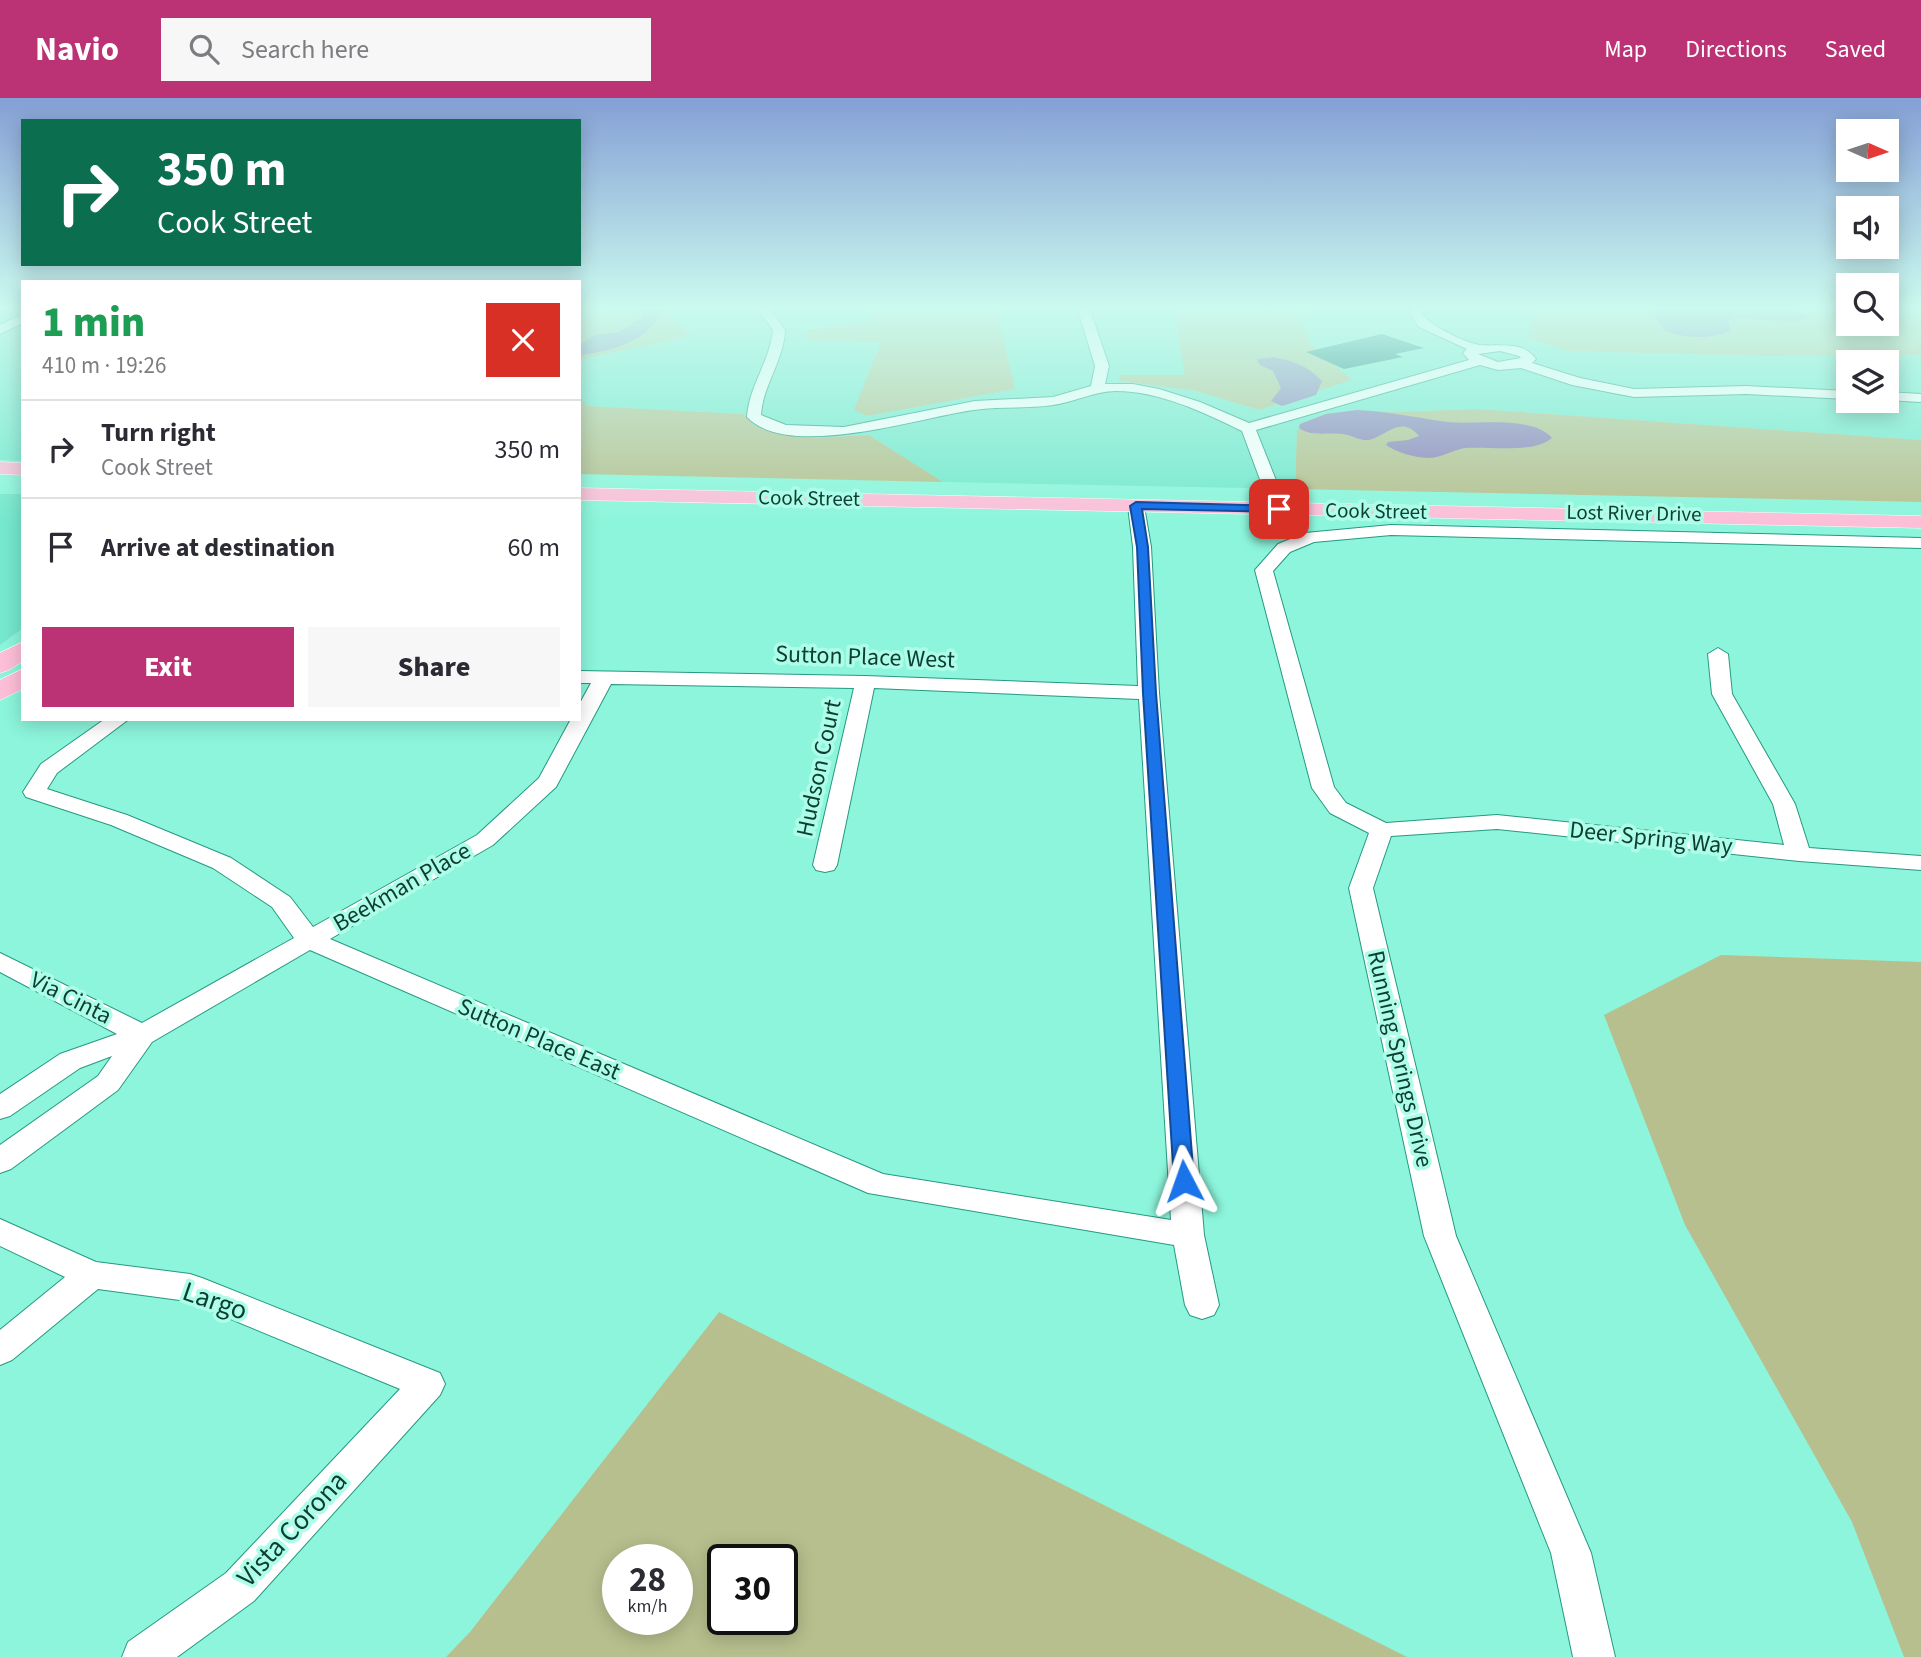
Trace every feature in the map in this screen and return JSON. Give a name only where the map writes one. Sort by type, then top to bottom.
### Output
[{"type":"main road","points":[[0,468],[21,469]]},
{"type":"main road","name":"Cook Street","points":[[581,480],[1921,507]]},
{"type":"main road","points":[[0,481],[21,481]]},
{"type":"main road","points":[[620,495],[639,488],[654,487],[795,489],[862,486]]},
{"type":"main road","points":[[1136,506],[1271,499],[1273,493]]},
{"type":"main road","name":"Cook Street","points":[[581,494],[1921,522]]},
{"type":"main road","points":[[0,665],[21,650]]},
{"type":"main road","points":[[0,691],[21,678]]},
{"type":"street","points":[[763,380],[755,400],[754,417],[783,429],[816,432],[844,431],[975,405],[1054,401],[1105,387],[1136,390],[1198,405],[1248,428],[1401,380]]},
{"type":"street","points":[[1097,389],[1099,380]]},
{"type":"street","points":[[1570,380],[1634,393],[1746,390],[1836,394]]},
{"type":"street","points":[[1899,397],[1921,398]]},
{"type":"street","points":[[1248,428],[1273,493]]},
{"type":"street","points":[[1136,506],[1142,547],[1149,693],[1188,1235],[1202,1305]]},
{"type":"street","name":"Lost River Drive","points":[[1381,830],[1338,808],[1323,788],[1264,570],[1284,548],[1311,537],[1391,530],[1921,542]]},
{"type":"street","points":[[1718,654],[1722,694],[1784,804],[1799,854]]},
{"type":"street","name":"Sutton Place West","points":[[581,677],[864,682],[1149,693]]},
{"type":"street","name":"Beekman Place","points":[[581,721],[604,678]]},
{"type":"street","name":"Hudson Court","points":[[825,865],[864,682]]},
{"type":"street","points":[[116,721],[49,769],[34,792],[119,820],[222,863],[281,902],[309,940]]},
{"type":"street","name":"Beekman Place","points":[[0,1108],[70,1060],[142,1035],[485,840],[548,782],[581,721]]},
{"type":"street","name":"Deer Spring Way","points":[[1381,830],[1497,822],[1799,854],[1921,863]]},
{"type":"street","name":"Running Springs Drive","points":[[1381,830],[1361,888],[1440,1236],[1571,1553],[1594,1657]]},
{"type":"street","name":"Sutton Place East","points":[[309,940],[879,1185],[1188,1235]]},
{"type":"street","name":"Via Cinta","points":[[0,961],[142,1035]]},
{"type":"street","name":"Beekman Place","points":[[0,1161],[108,1083],[142,1035]]},
{"type":"street","name":"Largo","points":[[0,1232],[92,1275],[190,1288],[427,1384]]},
{"type":"street","points":[[0,1350],[92,1275]]},
{"type":"street","name":"Vista Corona","points":[[143,1657],[240,1587],[427,1384]]},
{"type":"shaded area","points":[[0,380],[21,380],[21,461],[0,460]]},
{"type":"shaded area","points":[[581,380],[867,380],[855,410],[867,416],[1014,389],[1012,380],[1119,380],[1196,391],[1259,410],[1351,380],[1836,380],[1836,413],[1899,413],[1899,380],[1921,380],[1921,440],[1478,409],[1336,414],[1297,430],[1295,489],[943,482],[869,435],[809,438],[754,425],[744,414],[586,406],[581,399]]},
{"type":"shaded area","points":[[866,380],[1013,380],[1015,389],[867,416],[854,410]]},
{"type":"shaded area","points":[[1277,380],[1322,381],[1316,395],[1282,406],[1271,401],[1281,388]]},
{"type":"shaded area","points":[[1352,380],[1259,410],[1196,391],[1119,381]]},
{"type":"shaded area","points":[[581,398],[587,406],[744,414],[754,425],[809,438],[869,435],[943,482],[581,474]]},
{"type":"shaded area","points":[[1478,409],[1921,440],[1921,502],[1295,489],[1297,430],[1336,414]]},
{"type":"shaded area","points":[[1357,410],[1448,422],[1518,424],[1531,426],[1552,438],[1544,443],[1523,448],[1465,448],[1428,458],[1406,454],[1386,445],[1388,442],[1419,436],[1406,427],[1393,429],[1369,440],[1342,434],[1320,434],[1299,428],[1300,424],[1326,414]]},
{"type":"shaded area","points":[[0,494],[21,494],[21,629],[0,645]]},
{"type":"shaded area","points":[[1721,955],[1921,962],[1921,1657],[1904,1657],[1852,1522],[1685,1225],[1604,1015]]},
{"type":"shaded area","points":[[719,1312],[1407,1657],[446,1657],[470,1632]]},
{"type":"route","points":[[1184,1181],[1149,693],[1142,547],[1136,506],[1279,509]]}]
